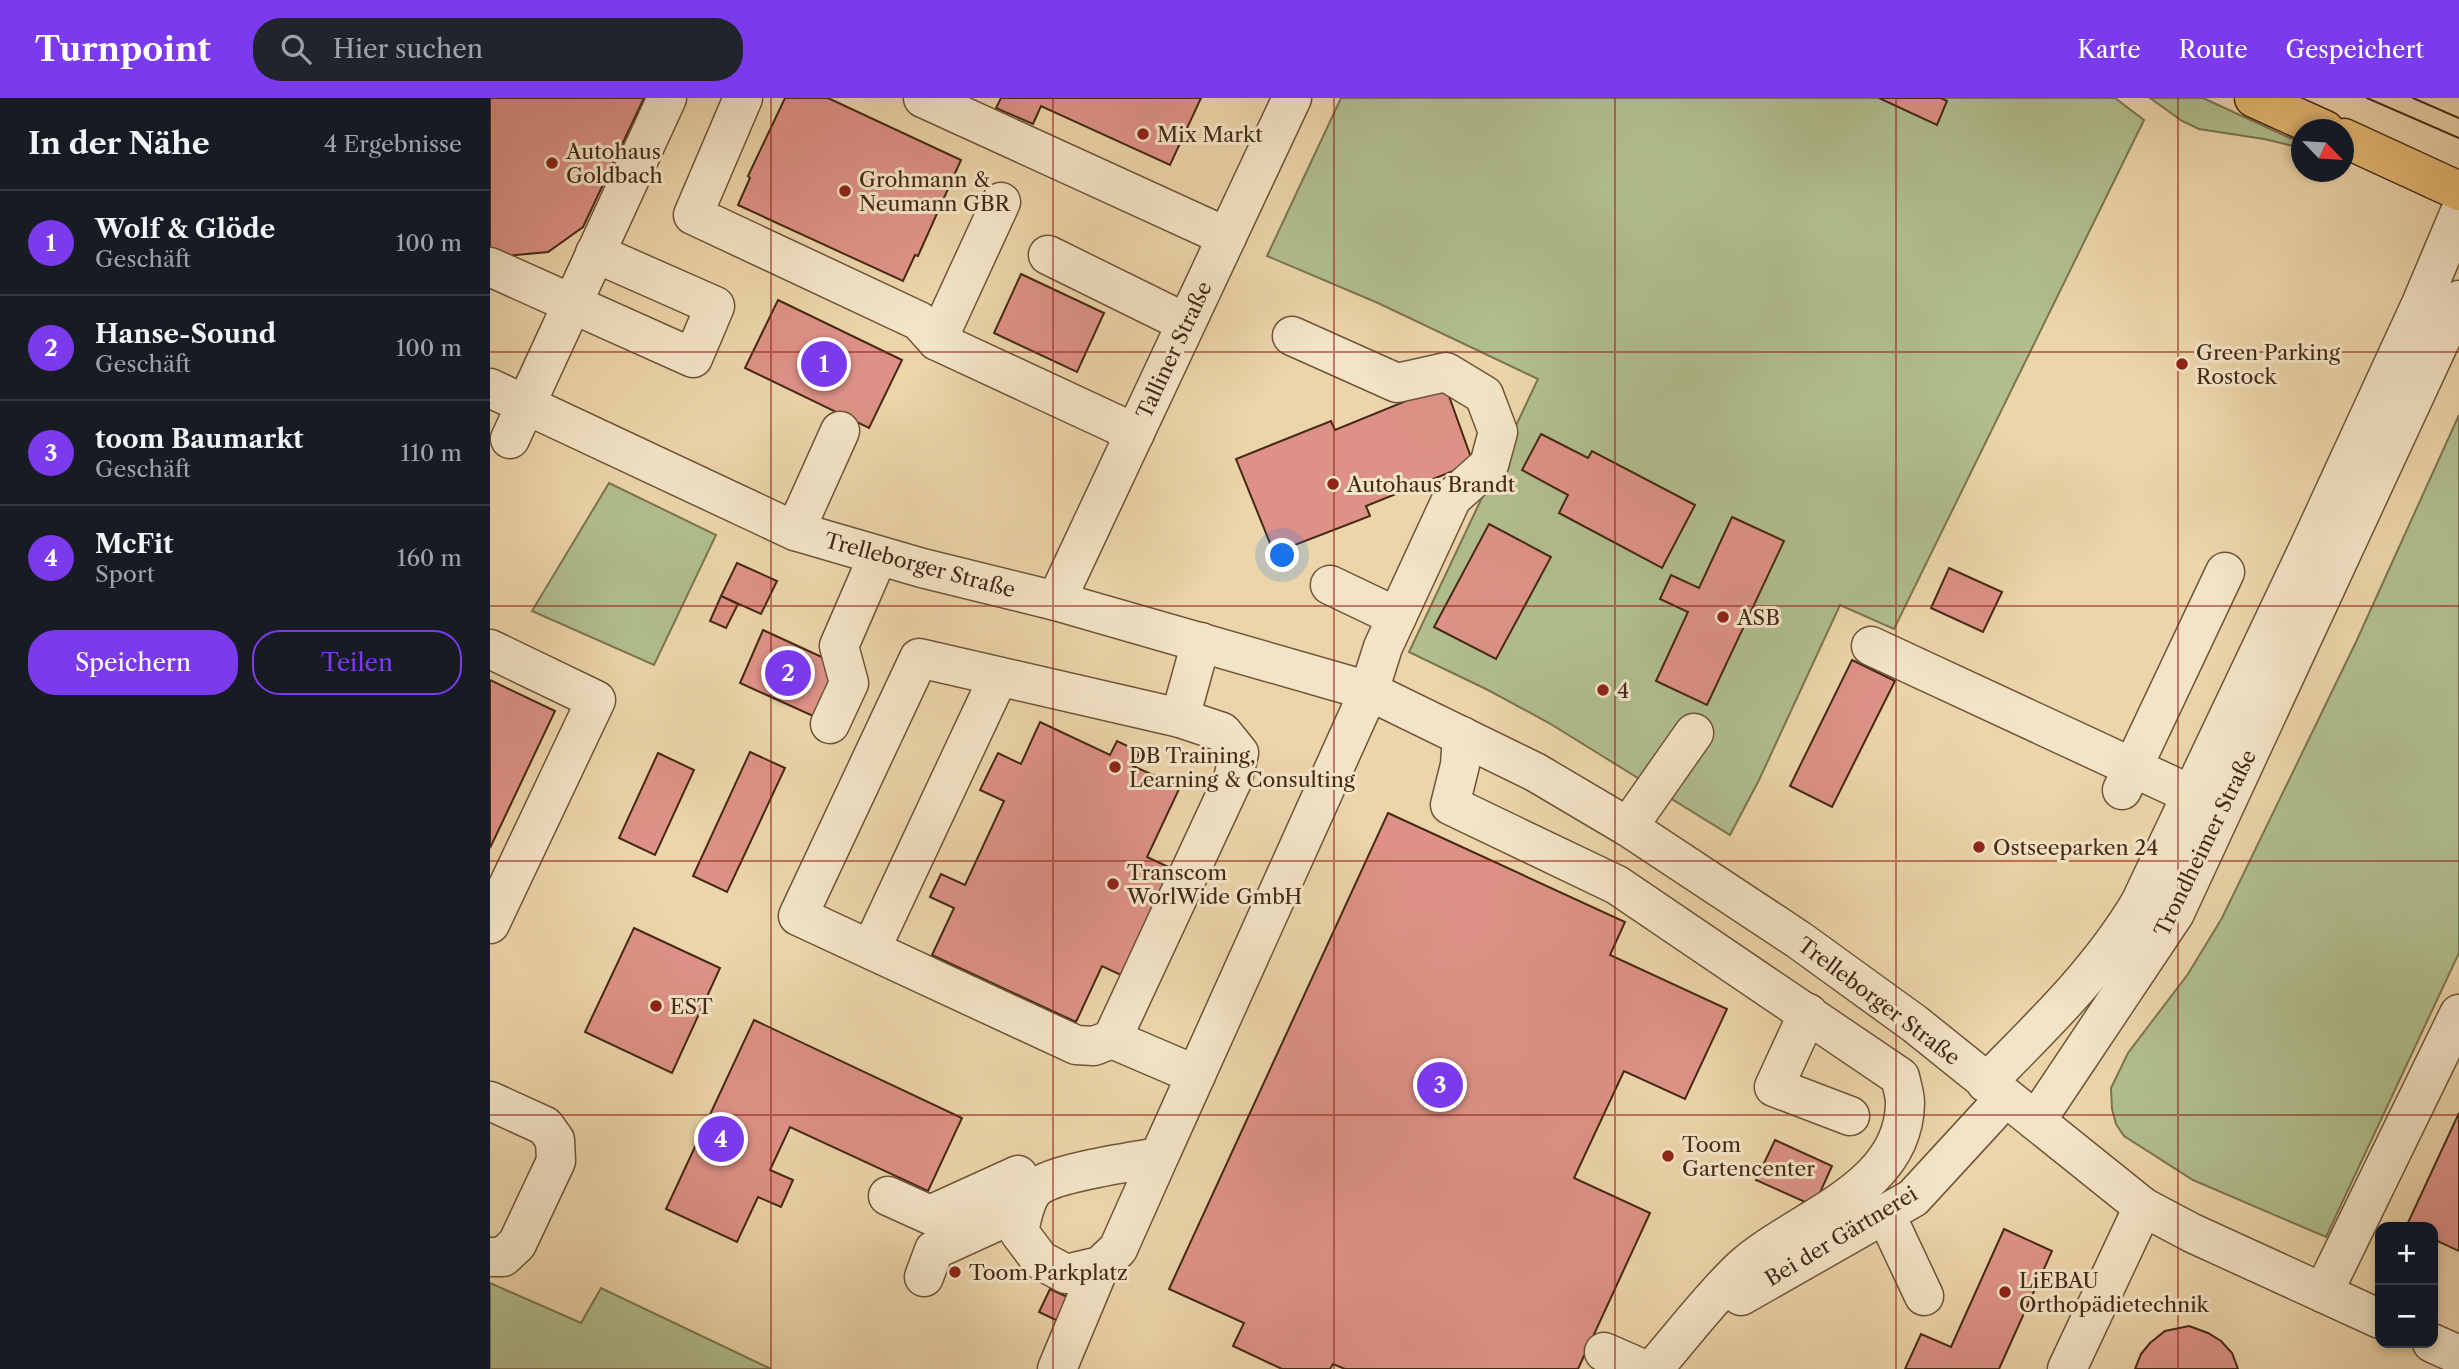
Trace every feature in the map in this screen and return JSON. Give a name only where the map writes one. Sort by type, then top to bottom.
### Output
[{"type":"main road","points":[[2255,98],[2301,119]]},
{"type":"main road","points":[[2354,143],[2459,191]]},
{"type":"street","points":[[510,439],[667,98]]},
{"type":"street","points":[[743,98],[693,215],[919,321],[937,341],[1135,433]]},
{"type":"street","points":[[923,98],[1227,237]]},
{"type":"street","name":"Talliner Straße","points":[[1056,601],[1292,98]]},
{"type":"street","points":[[937,341],[1001,202]]},
{"type":"street","name":"Trondheimer Straße","points":[[2036,1121],[2175,913],[2459,214]]},
{"type":"street","points":[[490,267],[693,358],[715,306],[595,253]]},
{"type":"street","points":[[1048,255],[1186,323]]},
{"type":"street","name":"Trondheimer Straße","points":[[1996,1091],[2121,935],[2140,903],[2192,795],[2293,617],[2459,300]]},
{"type":"street","points":[[1057,1369],[1100,1266],[1118,1249],[1370,691],[1383,647],[1452,498],[1489,465],[1498,432],[1483,395],[1446,372],[1397,383],[1292,335]]},
{"type":"street","name":"Trelleborger Straße","points":[[490,388],[795,531],[878,556],[1056,601],[1370,691],[1462,736],[1535,772],[1628,827],[1799,940],[1882,999],[2143,1207],[2192,1233],[2375,1317]]},
{"type":"street","points":[[795,531],[840,431]]},
{"type":"street","points":[[830,724],[849,683],[839,646],[878,556]]},
{"type":"street","points":[[2127,779],[2225,572]]},
{"type":"street","points":[[1330,584],[1397,617]]},
{"type":"street","points":[[1180,718],[1201,642]]},
{"type":"street","points":[[1871,646],[2127,779],[2192,795]]},
{"type":"street","points":[[490,649],[596,700],[490,924]]},
{"type":"street","points":[[919,658],[1180,718],[1222,732],[1239,754],[1233,779],[1112,1039],[1094,1046],[1076,1045],[798,916],[919,658]]},
{"type":"street","points":[[871,949],[998,678]]},
{"type":"street","points":[[1628,827],[1694,733]]},
{"type":"street","points":[[1462,736],[1460,765],[1450,805],[1617,885],[1900,1077],[1906,1101],[1903,1122],[1893,1152],[1872,1179],[1743,1267],[1653,1369]]},
{"type":"street","points":[[1851,1042],[1882,999]]},
{"type":"street","points":[[1808,1013],[1774,1087],[1850,1116]]},
{"type":"street","points":[[2323,1293],[2459,1014]]},
{"type":"street","points":[[1112,1039],[1196,1076]]},
{"type":"street","name":"Bei der Gärtnerei","points":[[1674,1369],[1738,1298],[1913,1198],[1996,1091]]},
{"type":"street","points":[[490,1101],[545,1126],[555,1140],[556,1161],[517,1244],[503,1256],[490,1257]]},
{"type":"street","points":[[888,1196],[930,1215],[1036,1188],[1065,1175],[1159,1157]]},
{"type":"street","points":[[1021,1192],[1019,1232],[1040,1260],[1066,1274],[1100,1266]]},
{"type":"street","points":[[924,1277],[934,1250],[1021,1192]]},
{"type":"street","points":[[2067,1369],[2143,1207]]},
{"type":"street","points":[[1885,1213],[1924,1296]]},
{"type":"street","points":[[1604,1352],[1643,1369]]},
{"type":"green space","points":[[1341,98],[2115,98],[2144,120],[1894,629],[1840,605],[1759,780],[1730,835],[1549,723],[1409,652],[1538,379],[1378,303],[1267,256]]},
{"type":"green space","points":[[2150,98],[2203,98],[2291,138],[2291,146],[2199,129],[2182,121]]},
{"type":"green space","points":[[2459,415],[2459,953],[2326,1237],[2193,1180],[2124,1136],[2116,1124],[2111,1088],[2128,1053],[2188,974],[2222,918],[2356,642]]},
{"type":"green space","points":[[609,483],[716,535],[654,665],[532,611]]},
{"type":"green space","points":[[490,1283],[581,1323],[601,1288],[771,1369],[490,1369]]},
{"type":"building","name":"Autohaus Goldbach","points":[[490,98],[644,98],[583,227],[548,252],[506,256],[490,249]]},
{"type":"building","name":"Grohmann & Neumann GBR","points":[[785,98],[828,98],[961,160],[918,256],[915,255],[903,281],[738,205],[750,178],[748,176]]},
{"type":"building","name":"Mix Markt","points":[[1001,98],[1201,98],[1170,165],[1041,106],[1033,124],[996,108]]},
{"type":"building","points":[[1879,98],[1941,98],[1947,101],[1937,125]]},
{"type":"building","points":[[1021,274],[1104,313],[1077,372],[994,333]]},
{"type":"building","points":[[778,300],[902,360],[869,428],[745,368]]},
{"type":"building","name":"Autohaus Brandt","points":[[1445,385],[1473,463],[1366,506],[1370,516],[1274,553],[1236,459],[1331,421],[1335,430]]},
{"type":"building","points":[[1541,434],[1588,458],[1592,451],[1695,505],[1662,568],[1559,513],[1568,495],[1522,470]]},
{"type":"building","points":[[1732,517],[1784,541],[1707,705],[1656,681],[1688,612],[1660,599],[1671,575],[1699,588]]},
{"type":"building","points":[[1489,524],[1551,557],[1496,659],[1434,627]]},
{"type":"building","points":[[737,563],[777,581],[761,614],[721,596]]},
{"type":"building","points":[[1949,568],[2002,592],[1983,632],[1931,608]]},
{"type":"building","points":[[721,596],[738,604],[726,628],[710,621]]},
{"type":"building","points":[[763,630],[837,664],[813,716],[740,683]]},
{"type":"building","points":[[1852,660],[1895,681],[1832,807],[1790,786]]},
{"type":"building","points":[[490,680],[555,711],[490,848]]},
{"type":"building","points":[[1040,722],[1110,755],[1117,741],[1140,752],[1133,766],[1180,787],[1147,857],[1175,870],[1125,977],[1102,966],[1076,1022],[932,955],[954,908],[930,897],[941,874],[965,885],[1004,801],[980,790],[998,753],[1021,764]]},
{"type":"building","points":[[750,752],[785,768],[727,892],[693,876]]},
{"type":"building","points":[[658,753],[694,770],[655,855],[619,838]]},
{"type":"building","points":[[1388,813],[1625,922],[1610,955],[1727,1009],[1685,1099],[1624,1071],[1574,1178],[1650,1213],[1578,1369],[1345,1369],[1333,1364],[1330,1369],[1282,1369],[1233,1346],[1244,1323],[1169,1289]]},
{"type":"building","points":[[634,928],[720,968],[672,1073],[585,1032]]},
{"type":"building","points":[[754,1020],[962,1118],[928,1191],[790,1127],[770,1170],[793,1180],[781,1207],[758,1197],[737,1242],[666,1209]]},
{"type":"building","points":[[2459,1113],[2459,1251],[2438,1241],[2438,1222],[2408,1222]]},
{"type":"building","points":[[1775,1140],[1832,1166],[1814,1206],[1756,1180]]},
{"type":"building","name":"LiEBAU Orthopädietechnik","points":[[2004,1229],[2052,1251],[1999,1369],[1905,1369],[1921,1334],[1951,1347]]},
{"type":"building","points":[[1050,1289],[1074,1300],[1062,1323],[1039,1312]]},
{"type":"building","points":[[2189,1326],[2221,1341],[2232,1353],[2238,1369],[2135,1369],[2141,1354],[2165,1331]]},
{"type":"tram line","points":[[2367,98],[2459,138]]},
{"type":"tram line","points":[[2413,98],[2459,118]]},
{"type":"place","name":"Mix Markt","points":[[1143,134]]},
{"type":"place","name":"Autohaus Goldbach","points":[[552,163]]},
{"type":"place","name":"Grohmann & Neumann GBR","points":[[845,191]]},
{"type":"place","name":"Wolf & Glöde","points":[[824,364]]},
{"type":"place","name":"Green Parking Rostock","points":[[2182,364]]},
{"type":"place","name":"Autohaus Brandt","points":[[1333,484]]},
{"type":"place","name":"ASB","points":[[1723,617]]},
{"type":"place","name":"Hanse-Sound","points":[[788,673]]},
{"type":"place","name":"4","points":[[1603,690]]},
{"type":"place","name":"DB Training, Learning & Consulting","points":[[1115,767]]},
{"type":"place","name":"Ostseeparken 24","points":[[1979,847]]},
{"type":"place","name":"Transcom WorlWide GmbH","points":[[1113,884]]},
{"type":"place","name":"EST","points":[[656,1006]]},
{"type":"place","name":"toom Baumarkt","points":[[1440,1085]]},
{"type":"place","name":"McFit","points":[[721,1139]]},
{"type":"place","name":"Toom Gartencenter","points":[[1668,1156]]},
{"type":"place","name":"Toom Parkplatz","points":[[955,1272]]},
{"type":"place","name":"LiEBAU Orthopädietechnik","points":[[2005,1292]]}]
